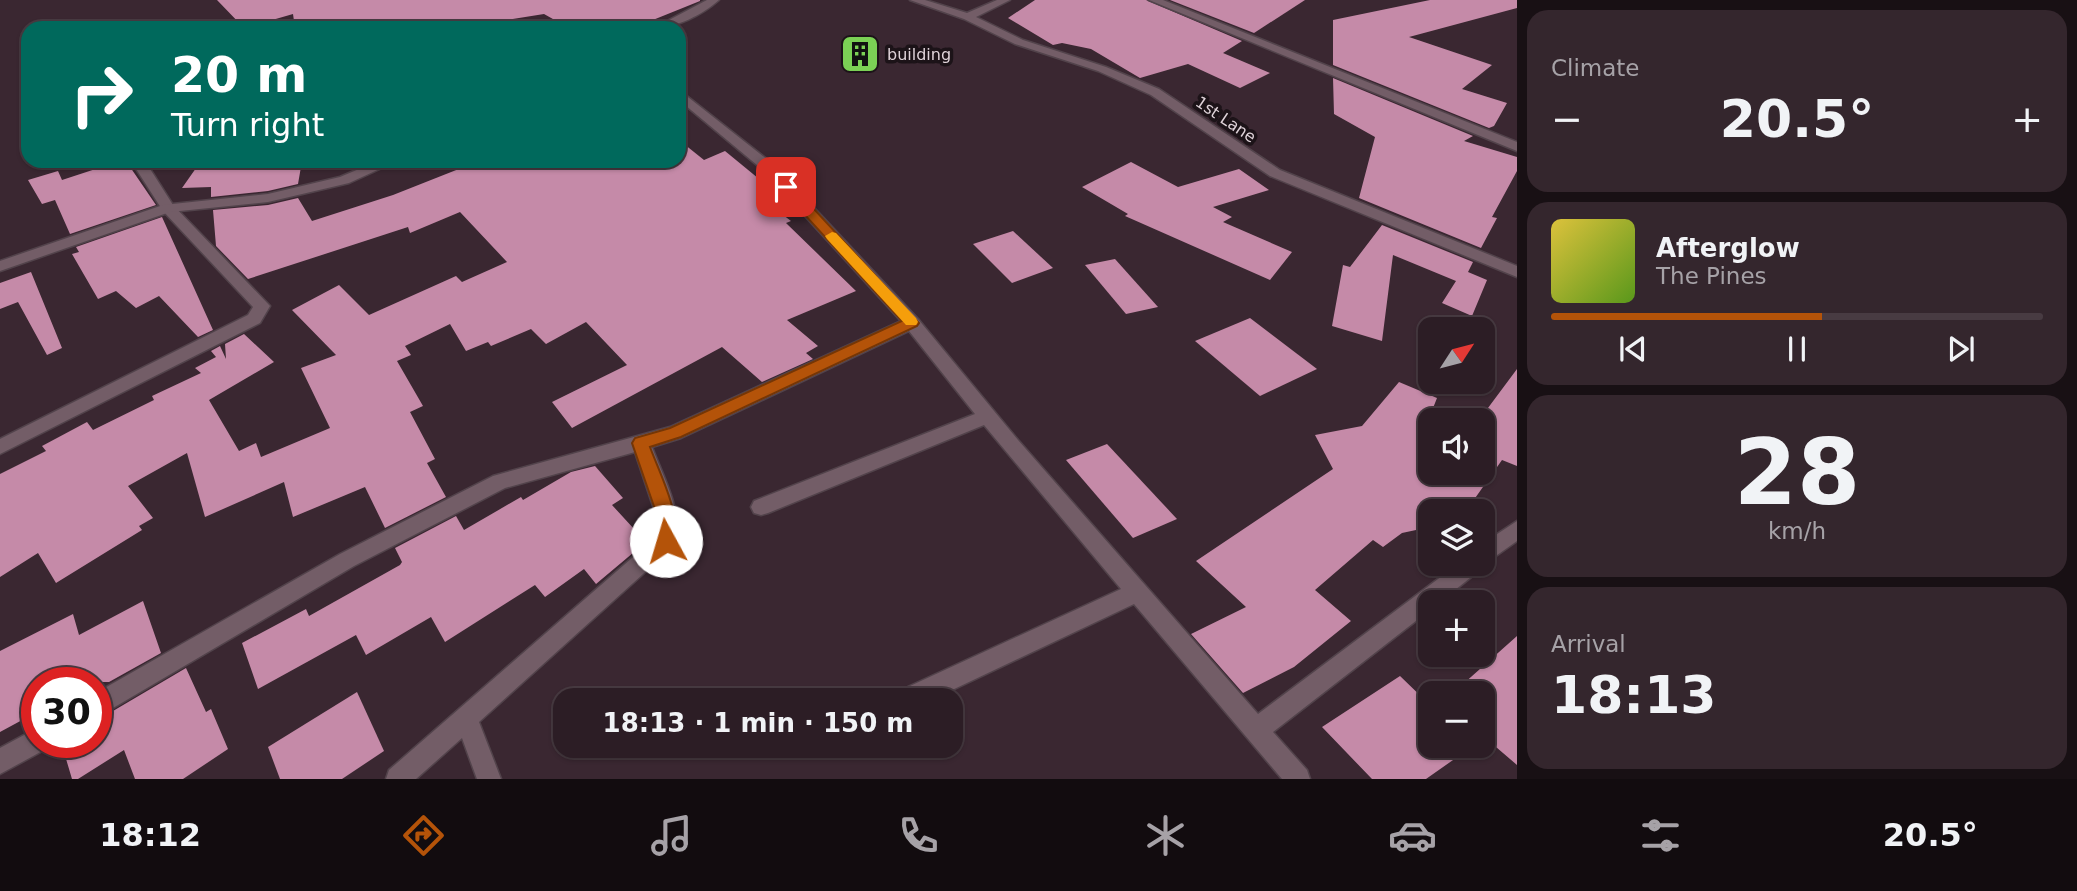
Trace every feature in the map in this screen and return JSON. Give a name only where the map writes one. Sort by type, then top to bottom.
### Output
[{"type":"street","points":[[675,21],[714,0]]},
{"type":"street","name":"1st Lane","points":[[915,0],[968,17],[1019,42],[1102,69],[1155,92],[1275,173],[1517,272]]},
{"type":"street","points":[[968,17],[1005,0]]},
{"type":"street","points":[[1154,0],[1517,148]]},
{"type":"street","points":[[686,100],[768,167],[912,323],[1298,779]]},
{"type":"street","points":[[0,447],[254,318],[262,306],[168,208],[142,168]]},
{"type":"street","points":[[0,266],[168,208],[268,198],[344,180],[373,168]]},
{"type":"street","points":[[112,697],[347,560],[500,482],[675,433],[912,323]]},
{"type":"street","points":[[761,507],[988,416]]},
{"type":"street","points":[[398,779],[666,541],[667,518],[641,443]]},
{"type":"street","points":[[1495,546],[1517,530]]},
{"type":"street","points":[[1256,730],[1457,576]]},
{"type":"street","points":[[931,688],[1137,592]]},
{"type":"street","points":[[466,718],[489,779]]},
{"type":"street","points":[[0,762],[21,750]]},
{"type":"building","points":[[217,0],[700,0],[650,21],[556,21],[544,14],[499,21],[294,21],[293,14],[268,21],[237,21]]},
{"type":"building","points":[[1035,0],[1146,0],[1242,41],[1223,53],[1270,73],[1240,88],[1188,64],[1140,78],[1091,49],[1062,43],[1053,45],[1008,18]]},
{"type":"building","points":[[1170,0],[1305,0],[1254,33]]},
{"type":"building","points":[[1430,0],[1517,0],[1517,8],[1409,37],[1492,65],[1462,89],[1507,103],[1494,126],[1489,128],[1333,65],[1333,20]]},
{"type":"building","points":[[1333,78],[1473,136],[1464,141],[1517,157],[1517,171],[1492,217],[1497,218],[1481,248],[1359,198],[1375,137],[1334,114]]},
{"type":"building","points":[[686,146],[704,160],[725,151],[775,192],[761,198],[791,221],[786,223],[856,291],[787,320],[818,346],[806,353],[813,359],[762,382],[722,347],[572,428],[552,402],[627,365],[586,322],[546,344],[531,329],[491,346],[488,342],[466,351],[450,324],[405,346],[411,355],[397,361],[423,406],[410,412],[435,459],[427,463],[446,497],[385,528],[365,487],[293,517],[284,482],[205,517],[187,453],[128,486],[153,518],[139,526],[142,530],[56,583],[38,553],[0,577],[0,474],[46,451],[42,446],[87,422],[93,430],[154,400],[152,396],[201,373],[195,368],[216,357],[211,351],[220,346],[226,359],[225,344],[244,334],[274,362],[209,400],[239,451],[256,443],[261,457],[330,428],[301,368],[336,355],[292,310],[339,285],[369,315],[456,276],[462,282],[507,262],[460,212],[410,233],[408,227],[248,279],[216,246],[213,210],[268,205],[298,198],[312,221],[393,195],[461,168],[686,168]]},
{"type":"building","points":[[1131,162],[1178,187],[1239,169],[1269,190],[1213,207],[1232,217],[1223,222],[1292,252],[1270,280],[1125,216],[1128,214],[1082,187]]},
{"type":"building","points":[[99,168],[131,168],[156,205],[70,234],[55,200],[42,204],[28,180],[58,171],[62,180]]},
{"type":"building","points":[[196,168],[301,168],[298,184],[268,191],[211,197],[211,187],[182,188]]},
{"type":"building","points":[[162,217],[213,330],[198,337],[159,296],[136,308],[116,291],[98,299],[72,254],[79,252],[76,247]]},
{"type":"building","points":[[1382,225],[1473,262],[1468,272],[1487,280],[1472,316],[1442,303],[1456,281],[1393,255],[1382,341],[1332,326],[1343,265],[1350,267]]},
{"type":"building","points":[[1013,231],[1053,268],[1012,283],[973,244]]},
{"type":"building","points":[[1115,259],[1158,307],[1126,314],[1085,265]]},
{"type":"building","points":[[31,272],[62,348],[47,355],[18,302],[0,309],[0,283]]},
{"type":"building","points":[[1250,318],[1317,369],[1260,396],[1195,341]]},
{"type":"building","points":[[1517,369],[1517,466],[1502,460],[1495,470],[1495,408],[1488,408]]},
{"type":"building","points":[[1399,382],[1418,390],[1418,394],[1437,398],[1433,408],[1418,408],[1418,485],[1484,485],[1474,499],[1418,499],[1418,530],[1402,533],[1383,547],[1373,540],[1315,590],[1351,621],[1294,667],[1243,693],[1191,634],[1246,607],[1196,561],[1333,469],[1315,435],[1362,426]]},
{"type":"building","points":[[1107,444],[1177,519],[1133,538],[1066,460]]},
{"type":"building","points":[[595,466],[623,498],[612,505],[646,542],[596,584],[584,569],[545,597],[535,585],[445,642],[431,617],[366,655],[356,635],[258,689],[242,643],[306,609],[309,616],[400,565],[402,562],[395,548],[456,516],[464,530],[571,472]]},
{"type":"building","points":[[143,601],[161,653],[112,680],[112,667],[21,667],[21,721],[0,732],[0,651],[73,614],[79,635]]},
{"type":"building","points":[[1517,636],[1517,765],[1495,746],[1495,681],[1466,681],[1482,667],[1495,667],[1495,656]]},
{"type":"building","points":[[186,668],[206,712],[211,709],[228,749],[183,779],[135,779],[124,750],[112,758],[112,712]]},
{"type":"building","points":[[1400,676],[1418,693],[1418,758],[1456,758],[1426,779],[1372,779],[1322,727]]},
{"type":"building","points":[[357,692],[384,751],[342,779],[280,779],[268,747]]},
{"type":"building","points":[[66,758],[111,758],[78,779],[72,779]]},
{"type":"slow traffic","points":[[832,236],[911,322]]},
{"type":"place","name":"building","points":[[860,54]]},
{"type":"route","points":[[666,541],[667,518],[641,443],[675,433],[912,323],[786,187]]}]
